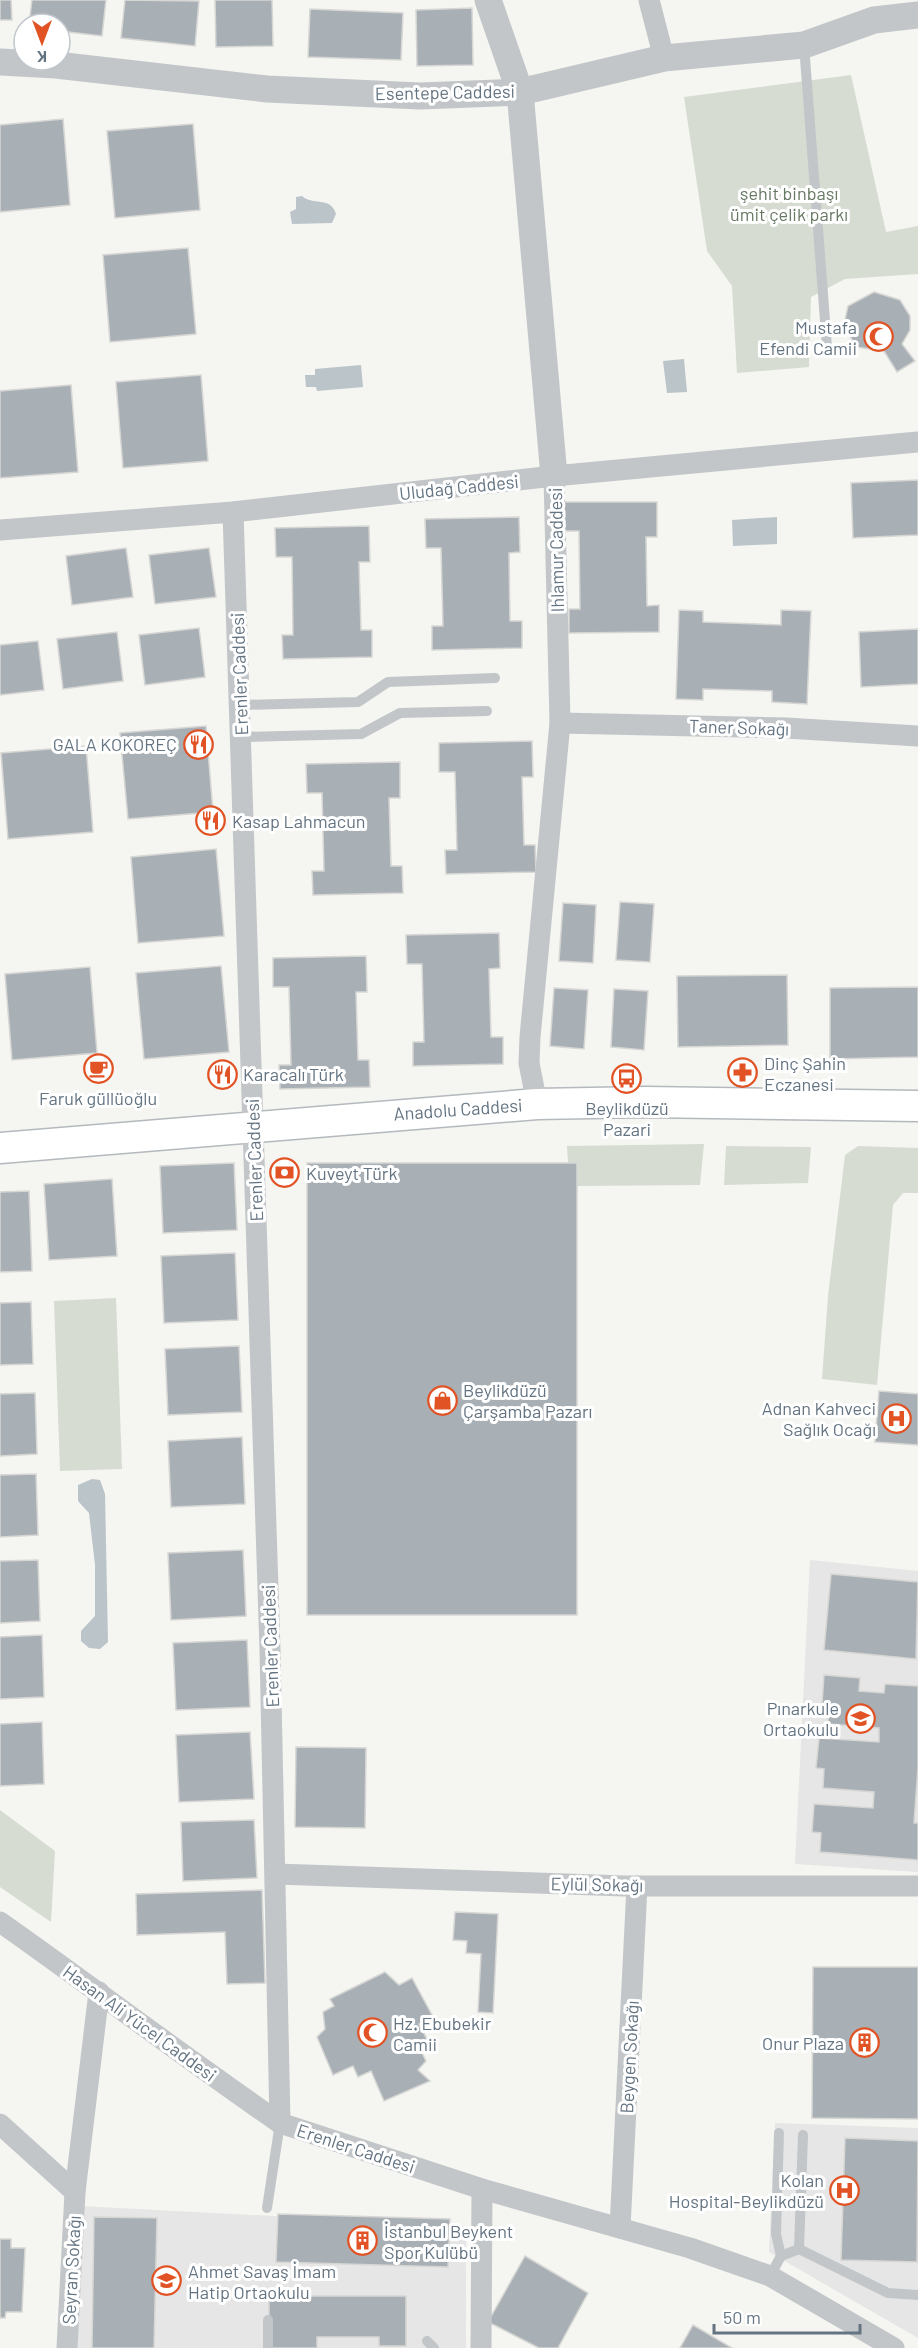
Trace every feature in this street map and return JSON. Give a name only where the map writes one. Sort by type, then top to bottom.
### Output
[{"type":"main road","name":"Anadolu Caddesi","points":[[0,1148],[253,1134],[645,1102],[835,1113],[918,1121]]},
{"type":"main road","name":"Anadolu Caddesi","points":[[835,1113],[918,1107]]},
{"type":"main road","name":"Anadolu Caddesi","points":[[0,1164],[253,1134]]},
{"type":"street","name":"Ihlamur Caddesi","points":[[488,0],[520,92],[554,476],[560,723],[530,1037],[530,1070],[537,1112]]},
{"type":"street","points":[[649,0],[664,58]]},
{"type":"street","name":"Esentepe Caddesi","points":[[0,62],[56,65],[267,89],[420,96],[520,92],[664,58],[804,45],[874,20],[918,15]]},
{"type":"street","name":"Uludağ Caddesi","points":[[0,530],[233,512],[554,476],[918,442]]},
{"type":"street","name":"Erenler Caddesi","points":[[233,512],[276,1874],[280,2123],[482,2189],[690,2248],[770,2276],[894,2348]]},
{"type":"street","name":"Taner Sokağı","points":[[560,723],[786,728],[918,736]]},
{"type":"street","name":"Eylül Sokağı","points":[[276,1874],[638,1886],[918,1886]]},
{"type":"street","name":"Beygen Sokağı","points":[[620,2228],[638,1886]]},
{"type":"street","name":"Hasan Ali Yücel Caddesi","points":[[0,1922],[99,1992],[167,2046],[280,2123]]},
{"type":"street","name":"Seyran Sokağı","points":[[67,2348],[75,2192],[99,1992]]},
{"type":"street","points":[[0,2124],[75,2192]]},
{"type":"street","points":[[480,2348],[482,2189]]},
{"type":"lane","points":[[804,45],[827,347]]},
{"type":"lane","points":[[240,705],[358,702],[388,682],[495,678]]},
{"type":"lane","points":[[241,737],[361,734],[400,713],[487,711]]},
{"type":"lane","points":[[267,2208],[280,2123]]},
{"type":"lane","points":[[778,2133],[776,2234],[781,2256]]},
{"type":"lane","points":[[799,2249],[803,2134]]},
{"type":"lane","points":[[770,2276],[781,2256],[799,2249],[888,2293],[918,2295]]},
{"type":"lane","points":[[268,2320],[268,2348]]},
{"type":"shaded area","points":[[302,196],[326,203],[334,208],[336,214],[332,223],[292,224],[290,212],[296,209],[296,197]]},
{"type":"shaded area","points":[[684,359],[687,392],[667,393],[663,361]]},
{"type":"shaded area","points":[[361,365],[363,387],[317,391],[316,387],[306,387],[305,375],[315,375],[315,369]]},
{"type":"shaded area","points":[[777,517],[777,544],[733,546],[732,520]]},
{"type":"shaded area","points":[[92,1479],[100,1480],[105,1494],[108,1642],[100,1649],[89,1648],[81,1641],[81,1631],[95,1616],[95,1565],[89,1513],[78,1501],[78,1485]]},
{"type":"shaded area","name":"Pınarkule Ortaokulu","points":[[810,1560],[918,1571],[918,1872],[795,1864]]},
{"type":"shaded area","name":"Kolan Hospital-Beylikdüzü","points":[[775,2123],[918,2128],[918,2338],[769,2252]]},
{"type":"shaded area","points":[[79,2206],[466,2226],[466,2348],[77,2348]]},
{"type":"green space","name":"şehit binbaşı ümit çelik parkı","points":[[851,75],[886,232],[918,226],[918,274],[845,279],[811,297],[809,367],[737,373],[732,286],[707,251],[684,97]]},
{"type":"green space","points":[[704,1144],[700,1185],[577,1186],[577,1164],[568,1163],[567,1146]]},
{"type":"green space","points":[[726,1146],[811,1147],[808,1183],[724,1185]]},
{"type":"green space","points":[[858,1146],[918,1148],[918,1193],[903,1193],[893,1205],[877,1385],[822,1379],[828,1296],[845,1155]]},
{"type":"green space","points":[[116,1298],[122,1469],[60,1471],[54,1301]]},
{"type":"green space","points":[[0,1810],[55,1851],[51,1922],[0,1887]]},
{"type":"building","points":[[0,0],[11,0],[12,20],[0,20]]},
{"type":"building","points":[[32,0],[106,0],[102,36],[72,32],[72,12],[30,12]]},
{"type":"building","points":[[125,0],[199,1],[195,46],[121,38]]},
{"type":"building","points":[[215,0],[272,0],[273,46],[216,47]]},
{"type":"building","points":[[472,8],[473,65],[417,66],[416,10]]},
{"type":"building","points":[[310,9],[403,13],[401,60],[308,57]]},
{"type":"building","points":[[63,119],[70,205],[0,212],[0,125]]},
{"type":"building","points":[[193,124],[200,210],[115,218],[107,131]]},
{"type":"building","points":[[188,248],[196,334],[110,342],[103,255]]},
{"type":"building","name":"Mustafa Efendi Camii","points":[[874,292],[900,300],[910,316],[910,330],[902,344],[915,361],[897,372],[884,351],[856,347],[844,325],[848,306]]},
{"type":"building","points":[[201,375],[208,461],[123,468],[116,382]]},
{"type":"building","points":[[71,385],[78,472],[0,478],[0,391]]},
{"type":"building","points":[[918,480],[918,535],[853,538],[851,483]]},
{"type":"building","points":[[564,502],[657,502],[657,537],[646,537],[647,606],[659,605],[659,632],[569,633],[569,609],[580,609],[579,531],[564,531]]},
{"type":"building","points":[[519,517],[520,552],[509,553],[510,621],[522,621],[522,648],[432,650],[432,626],[443,626],[441,548],[426,548],[425,519]]},
{"type":"building","points":[[369,526],[370,562],[359,562],[361,630],[372,630],[372,657],[283,659],[282,635],[293,635],[292,557],[276,557],[275,528]]},
{"type":"building","points":[[126,548],[133,597],[72,605],[66,556]]},
{"type":"building","points":[[209,548],[216,597],[155,604],[149,555]]},
{"type":"building","points":[[679,610],[703,611],[703,622],[781,625],[781,610],[811,611],[807,704],[772,702],[772,691],[703,689],[703,700],[676,699]]},
{"type":"building","points":[[199,628],[205,677],[145,685],[139,635]]},
{"type":"building","points":[[918,629],[918,684],[861,687],[859,632]]},
{"type":"building","points":[[117,632],[123,681],[63,689],[57,639]]},
{"type":"building","points":[[38,641],[44,690],[0,695],[0,645]]},
{"type":"building","points":[[206,726],[213,812],[128,819],[120,733]]},
{"type":"building","points":[[532,741],[533,777],[522,777],[524,845],[535,845],[536,872],[446,874],[445,850],[457,850],[455,772],[439,772],[439,743]]},
{"type":"building","points":[[86,746],[93,832],[8,839],[1,753]]},
{"type":"building","points":[[400,762],[400,798],[389,798],[391,866],[402,866],[403,893],[313,895],[312,871],[324,871],[322,793],[307,793],[306,764]]},
{"type":"building","points":[[216,849],[224,936],[138,943],[131,857]]},
{"type":"building","points":[[620,902],[654,904],[650,962],[616,960]]},
{"type":"building","points":[[563,903],[596,905],[593,963],[559,961]]},
{"type":"building","points":[[499,933],[500,968],[489,969],[491,1037],[503,1037],[503,1064],[413,1066],[413,1042],[424,1042],[422,964],[407,964],[406,935]]},
{"type":"building","points":[[366,956],[367,992],[356,992],[358,1060],[369,1060],[370,1087],[280,1089],[279,1065],[291,1065],[289,987],[273,987],[273,958]]},
{"type":"building","points":[[221,966],[229,1052],[144,1059],[136,973]]},
{"type":"building","points":[[90,967],[97,1053],[12,1060],[5,974]]},
{"type":"building","points":[[787,975],[788,1045],[678,1047],[677,976]]},
{"type":"building","points":[[918,987],[918,1057],[830,1059],[830,988]]},
{"type":"building","points":[[554,988],[588,990],[584,1049],[550,1046]]},
{"type":"building","points":[[614,989],[648,991],[644,1050],[611,1047]]},
{"type":"building","points":[[234,1163],[237,1230],[163,1233],[160,1166]]},
{"type":"building","name":"Beylikdüzü Çarşamba Pazarı","points":[[307,1163],[577,1163],[577,1615],[307,1615]]},
{"type":"building","points":[[112,1179],[117,1256],[49,1260],[44,1184]]},
{"type":"building","points":[[29,1191],[32,1271],[0,1272],[0,1192]]},
{"type":"building","points":[[235,1253],[238,1320],[164,1323],[161,1256]]},
{"type":"building","points":[[31,1302],[33,1364],[0,1365],[0,1303]]},
{"type":"building","points":[[239,1346],[242,1412],[168,1415],[165,1349]]},
{"type":"building","name":"Adnan Kahveci Sağlık Ocağı","points":[[879,1391],[918,1394],[918,1445],[875,1442]]},
{"type":"building","points":[[35,1393],[37,1454],[0,1456],[0,1394]]},
{"type":"building","points":[[242,1437],[245,1504],[171,1507],[168,1441]]},
{"type":"building","points":[[36,1474],[38,1535],[0,1537],[0,1475]]},
{"type":"building","points":[[243,1550],[246,1616],[171,1620],[168,1553]]},
{"type":"building","points":[[38,1560],[40,1621],[0,1623],[0,1561]]},
{"type":"building","points":[[831,1574],[918,1582],[916,1659],[824,1650]]},
{"type":"building","points":[[42,1635],[44,1697],[0,1699],[0,1637]]},
{"type":"building","points":[[247,1640],[250,1707],[176,1710],[173,1643]]},
{"type":"building","points":[[824,1675],[860,1678],[859,1691],[884,1693],[885,1684],[918,1686],[918,1768],[914,1823],[918,1823],[918,1860],[820,1852],[821,1833],[812,1832],[814,1804],[873,1808],[874,1792],[823,1788],[824,1769],[816,1768],[819,1738],[879,1742],[879,1728],[828,1724],[829,1705],[822,1704]]},
{"type":"building","points":[[42,1722],[44,1784],[0,1786],[0,1724]]},
{"type":"building","points":[[250,1732],[254,1799],[179,1802],[176,1735]]},
{"type":"building","points":[[296,1747],[366,1748],[365,1828],[295,1827]]},
{"type":"building","points":[[254,1820],[257,1878],[183,1881],[181,1822]]},
{"type":"building","points":[[262,1890],[265,1983],[227,1984],[225,1932],[137,1935],[136,1894]]},
{"type":"building","points":[[455,1912],[498,1914],[493,2013],[478,2012],[481,1954],[466,1953],[467,1941],[453,1940]]},
{"type":"building","name":"Onur Plaza","points":[[813,1967],[918,1967],[918,2119],[812,2118]]},
{"type":"building","name":"Hz. Ebubekir Camii","points":[[385,1972],[399,1985],[412,1978],[433,2017],[419,2024],[429,2043],[421,2051],[426,2061],[418,2070],[430,2081],[384,2101],[371,2071],[358,2077],[353,2066],[333,2075],[317,2037],[325,2029],[323,2012],[334,2006],[330,1999]]},
{"type":"building","points":[[845,2138],[918,2141],[917,2262],[841,2260]]},
{"type":"building","name":"İstanbul Beykent Spor Kulübü","points":[[278,2214],[450,2219],[448,2267],[276,2262]]},
{"type":"building","points":[[94,2217],[157,2218],[154,2348],[92,2348]]},
{"type":"building","points":[[0,2239],[11,2239],[11,2248],[25,2248],[22,2312],[6,2312],[5,2318],[0,2318]]},
{"type":"building","points":[[525,2256],[588,2293],[558,2348],[539,2348],[488,2322]]},
{"type":"building","points":[[269,2296],[406,2296],[406,2346],[379,2346],[379,2337],[317,2337],[317,2348],[269,2348]]},
{"type":"building","points":[[693,2325],[732,2348],[680,2348]]},
{"type":"place","name":"Mustafa Efendi Camii","points":[[878,337]]},
{"type":"place","name":"GALA KOKOREÇ","points":[[198,744]]},
{"type":"place","name":"Kasap Lahmacun","points":[[211,821]]},
{"type":"place","name":"Faruk güllüoğlu","points":[[98,1069]]},
{"type":"place","name":"Dinç Şahin Eczanesi","points":[[743,1073]]},
{"type":"place","name":"Karacalı Türk","points":[[222,1074]]},
{"type":"place","name":"Beylikdüzü Pazari","points":[[627,1079]]},
{"type":"place","name":"Kuveyt Türk","points":[[285,1173]]},
{"type":"place","name":"Beylikdüzü Çarşamba Pazarı","points":[[442,1400]]},
{"type":"place","name":"Adnan Kahveci Sağlık Ocağı","points":[[897,1418]]},
{"type":"place","name":"Pınarkule Ortaokulu","points":[[860,1718]]},
{"type":"place","name":"Hz. Ebubekir Camii","points":[[372,2033]]},
{"type":"place","name":"Onur Plaza","points":[[865,2043]]},
{"type":"place","name":"Kolan Hospital-Beylikdüzü","points":[[845,2190]]},
{"type":"place","name":"İstanbul Beykent Spor Kulübü","points":[[363,2241]]},
{"type":"place","name":"Ahmet Savaş İmam Hatip Ortaokulu","points":[[167,2281]]}]
